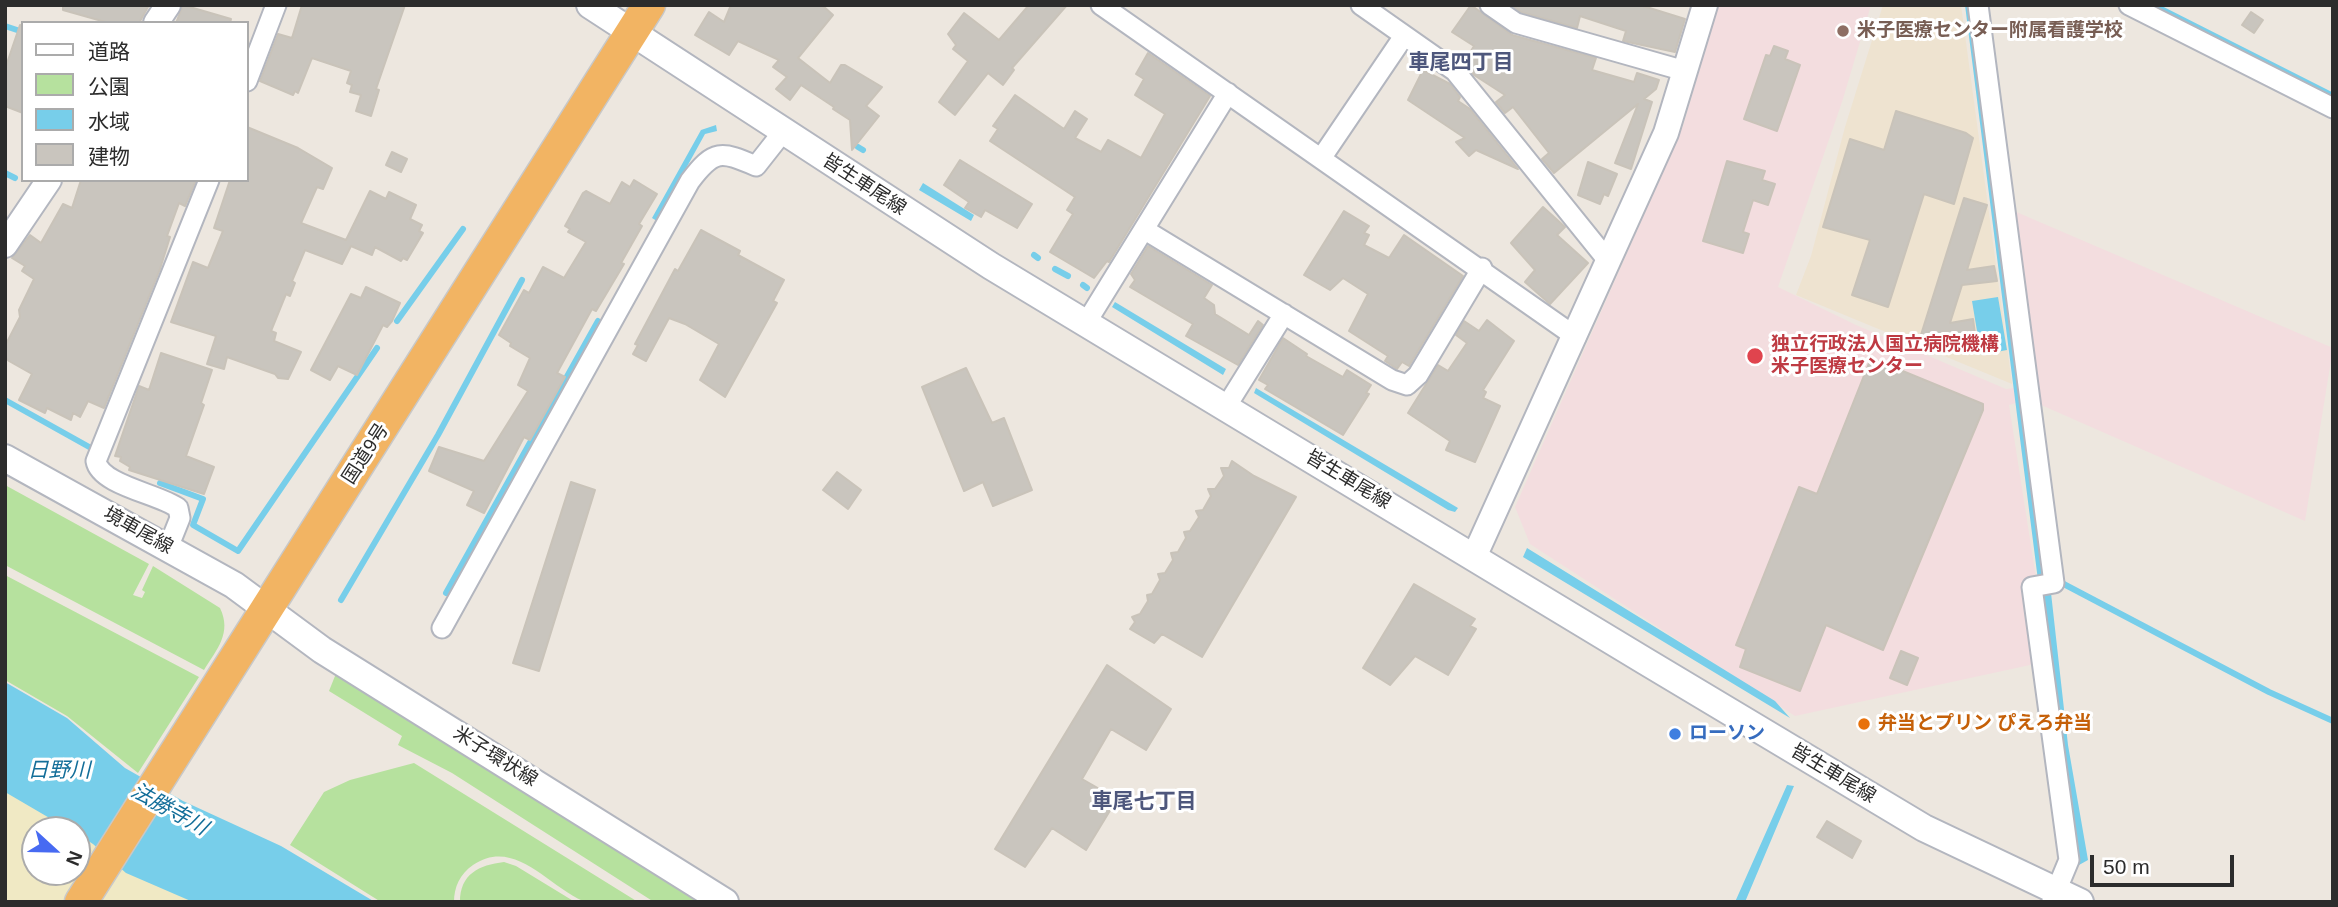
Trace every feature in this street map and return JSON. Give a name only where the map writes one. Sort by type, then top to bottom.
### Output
[{"type":"highway","name":"国道9号","points":[[81,902],[451,322],[649,5]]},
{"type":"main road","points":[[590,5],[631,32]]},
{"type":"main road","name":"皆生車尾線","points":[[631,32],[782,132],[1086,323],[1924,828],[2053,897],[2080,902]]},
{"type":"main road","name":"境車尾線","points":[[5,458],[234,585],[267,608]]},
{"type":"main road","name":"米子環状線","points":[[267,608],[322,650],[725,902]]},
{"type":"street","points":[[157,21],[168,5]]},
{"type":"street","points":[[248,78],[276,5]]},
{"type":"street","points":[[1101,5],[1482,268],[1576,337]]},
{"type":"street","points":[[1361,5],[1455,71],[1609,262]]},
{"type":"street","points":[[1490,5],[1516,23],[1685,71]]},
{"type":"street","points":[[1474,557],[1576,337],[1666,133],[1705,5]]},
{"type":"street","points":[[1978,5],[2054,583],[2032,587],[2069,860],[2053,897]]},
{"type":"street","points":[[2129,5],[2333,108]]},
{"type":"street","points":[[1322,157],[1404,36]]},
{"type":"street","points":[[1086,323],[1228,93]]},
{"type":"street","points":[[442,628],[690,181],[711,157],[719,155],[756,166],[782,132]]},
{"type":"street","points":[[5,245],[48,182]]},
{"type":"street","points":[[168,548],[180,518],[178,508],[110,478],[99,470],[96,461],[208,182]]},
{"type":"street","points":[[1145,230],[1392,380],[1407,385],[1418,375],[1482,268]]},
{"type":"street","points":[[1226,407],[1284,314]]},
{"type":"shaded area","name":"独立行政法人国立病院機構 米子医療センター","points":[[1718,5],[1871,5],[1842,102],[1778,287],[1856,325],[2006,389],[2024,387],[2026,400],[2009,405],[2036,578],[2038,662],[1795,716],[1530,544],[1515,507],[1683,126]]},
{"type":"shaded area","points":[[1883,5],[1961,5],[2012,384],[1796,295],[1811,256],[1845,127]]},
{"type":"shaded area","name":"独立行政法人国立病院機構 米子医療センター","points":[[2007,208],[2333,348],[2305,521],[2032,401]]},
{"type":"green space","points":[[5,485],[149,564],[133,595],[142,598],[145,592],[142,590],[153,566],[220,608],[224,633],[204,670],[5,565]]},
{"type":"green space","points":[[5,575],[199,677],[138,773],[67,716],[5,680]]},
{"type":"green space","points":[[337,671],[710,902],[654,902],[452,773],[398,745],[402,736],[329,691]]},
{"type":"green space","points":[[414,763],[638,902],[602,904],[583,901],[530,866],[502,857],[488,858],[468,869],[459,881],[454,902],[381,902],[290,845],[324,792],[350,780]]},
{"type":"green space","points":[[504,862],[516,866],[575,902],[460,902],[463,884],[467,878],[479,869]]},
{"type":"sand","points":[[5,791],[48,816],[21,816],[21,886],[91,886],[91,841],[196,902],[5,902]]},
{"type":"water","points":[[1965,5],[1974,5],[2048,566],[2068,745],[2088,860],[2079,865],[2049,667]]},
{"type":"water","points":[[716,125],[717,131],[705,134],[657,221],[652,218],[701,130]]},
{"type":"water","points":[[923,183],[974,215],[971,221],[919,190]]},
{"type":"water","points":[[1998,297],[2007,350],[1981,355],[1972,301]]},
{"type":"water","points":[[1115,302],[1226,369],[1223,375],[1112,307]]},
{"type":"water","points":[[1256,388],[1458,508],[1455,512],[1448,510],[1254,393]]},
{"type":"water","points":[[1527,548],[1775,701],[1790,718],[1523,557]]},
{"type":"water","name":"日野川","points":[[5,682],[67,718],[125,768],[183,801],[281,846],[375,902],[193,902],[126,873],[91,843],[91,816],[46,816],[5,792]]},
{"type":"water","points":[[1787,785],[1794,786],[1745,902],[1735,902]]},
{"type":"building","points":[[63,5],[149,5],[140,21],[102,21],[63,10]]},
{"type":"building","points":[[183,5],[231,19],[230,21],[177,21]]},
{"type":"building","points":[[302,5],[405,5],[376,89],[379,90],[371,116],[356,111],[361,95],[350,92],[352,85],[347,83],[351,71],[312,58],[298,93],[295,91],[293,95],[260,81],[278,34],[292,38]]},
{"type":"building","points":[[731,5],[822,5],[833,15],[798,58],[830,83],[841,65],[845,65],[882,87],[866,106],[879,116],[852,150],[850,120],[833,109],[834,107],[801,85],[790,100],[776,89],[787,77],[773,67],[779,60],[738,41],[729,55],[695,35],[709,12],[724,22]]},
{"type":"building","points":[[1029,5],[1067,5],[1012,68],[1014,70],[1003,85],[988,73],[955,115],[939,102],[968,61],[953,49],[956,45],[948,34],[964,13],[999,40]]},
{"type":"building","points":[[1471,5],[1512,35],[1596,58],[1592,70],[1634,82],[1637,73],[1659,80],[1656,89],[1644,99],[1652,102],[1631,169],[1615,163],[1638,104],[1554,173],[1542,159],[1549,153],[1513,107],[1505,113],[1496,102],[1505,95],[1474,75],[1464,63],[1474,46],[1452,32]]},
{"type":"building","points":[[1640,5],[1685,19],[1675,52],[1623,41],[1626,31],[1580,16],[1577,28],[1521,12],[1513,6]]},
{"type":"building","points":[[2251,12],[2263,20],[2254,33],[2242,25]]},
{"type":"building","points":[[21,25],[21,112],[5,106],[5,69]]},
{"type":"building","points":[[1774,46],[1788,51],[1785,59],[1800,65],[1777,131],[1744,119],[1766,55],[1770,56]]},
{"type":"building","points":[[1148,53],[1210,96],[1109,262],[1107,261],[1094,278],[1050,252],[1073,214],[1067,210],[1075,197],[990,141],[998,129],[993,126],[1015,95],[1064,129],[1075,111],[1087,119],[1075,138],[1101,152],[1108,140],[1141,158],[1165,114],[1135,95],[1144,79],[1136,74]]},
{"type":"building","points":[[1423,70],[1450,84],[1460,97],[1458,101],[1470,109],[1518,169],[1476,150],[1469,156],[1456,142],[1465,138],[1408,100]]},
{"type":"building","points":[[1896,111],[1966,133],[1973,138],[1954,204],[1924,194],[1888,307],[1852,295],[1870,240],[1823,227],[1850,139],[1884,150]]},
{"type":"building","points":[[248,127],[298,148],[332,168],[323,189],[317,187],[301,223],[346,240],[370,191],[386,199],[389,192],[416,205],[410,219],[422,225],[419,231],[423,233],[407,260],[403,258],[401,261],[375,247],[372,255],[351,246],[342,264],[305,250],[292,281],[295,283],[290,296],[286,294],[271,331],[276,333],[274,341],[301,352],[288,379],[278,378],[275,374],[227,357],[224,369],[207,364],[216,336],[171,322],[193,262],[208,268],[223,231],[214,228],[229,182],[248,182]]},
{"type":"building","points":[[392,152],[407,159],[401,172],[386,165]]},
{"type":"building","points":[[960,160],[1032,204],[1017,228],[985,210],[981,217],[965,208],[969,202],[944,185]]},
{"type":"building","points":[[1727,161],[1765,171],[1762,180],[1775,184],[1768,205],[1753,200],[1743,232],[1749,234],[1743,253],[1703,241]]},
{"type":"building","points":[[1588,162],[1617,174],[1608,196],[1604,194],[1600,204],[1578,195]]},
{"type":"building","points":[[634,180],[657,194],[639,224],[642,226],[621,263],[624,264],[596,311],[592,309],[557,373],[565,377],[530,440],[524,437],[484,513],[467,505],[474,491],[429,471],[439,447],[484,461],[528,391],[518,385],[530,358],[510,346],[511,343],[499,335],[524,290],[529,293],[543,267],[564,278],[586,242],[568,232],[570,229],[565,226],[583,193],[586,191],[610,204],[622,182],[630,187]]},
{"type":"building","points":[[80,182],[195,182],[185,206],[179,203],[167,236],[170,237],[160,269],[104,408],[88,401],[80,417],[73,413],[71,420],[47,408],[45,413],[19,400],[32,374],[5,357],[5,346],[20,317],[19,310],[34,279],[22,271],[25,266],[12,258],[30,235],[41,243],[63,204],[72,208]]},
{"type":"building","points":[[1964,198],[1987,205],[1967,270],[1994,266],[1997,281],[1962,285],[1950,323],[1973,319],[1975,334],[1946,337],[1943,346],[1920,338]]},
{"type":"building","points":[[1543,207],[1565,227],[1557,235],[1588,263],[1550,304],[1525,282],[1535,270],[1511,243]]},
{"type":"building","points":[[1344,211],[1369,226],[1364,233],[1369,235],[1364,245],[1389,258],[1404,235],[1463,276],[1409,366],[1402,362],[1397,369],[1385,361],[1388,356],[1349,331],[1368,294],[1343,278],[1330,290],[1304,275]]},
{"type":"building","points":[[701,230],[740,251],[738,255],[784,280],[773,301],[777,303],[725,397],[700,380],[719,344],[685,324],[669,318],[646,361],[633,354],[638,345],[635,344],[675,269],[678,271]]},
{"type":"building","points":[[1148,246],[1212,285],[1204,298],[1214,305],[1215,314],[1249,335],[1258,321],[1263,325],[1238,365],[1186,336],[1193,324],[1130,287],[1135,280],[1131,274]]},
{"type":"building","points":[[366,287],[400,303],[392,321],[387,327],[383,325],[357,375],[338,366],[330,380],[311,370],[351,294],[361,298]]},
{"type":"building","points":[[1487,320],[1514,341],[1483,390],[1486,392],[1483,398],[1500,406],[1475,462],[1446,450],[1450,441],[1408,413],[1438,365],[1448,371],[1467,343],[1456,335],[1464,321],[1479,331]]},
{"type":"building","points":[[1283,338],[1307,354],[1306,356],[1343,377],[1347,370],[1371,385],[1366,393],[1369,394],[1343,435],[1265,389],[1268,385],[1259,380]]},
{"type":"building","points":[[161,353],[212,370],[201,403],[204,405],[186,456],[214,467],[204,494],[129,470],[130,467],[120,461],[121,457],[115,456],[139,386],[149,390]]},
{"type":"building","points":[[1871,358],[1983,404],[1983,410],[1883,650],[1826,625],[1800,691],[1740,667],[1746,649],[1736,645],[1799,487],[1817,494]]},
{"type":"building","points":[[966,368],[992,423],[1004,418],[1032,490],[993,506],[983,482],[964,491],[922,387]]},
{"type":"building","points":[[1232,461],[1254,476],[1296,497],[1202,657],[1162,634],[1154,643],[1130,629],[1135,622],[1132,617],[1140,614],[1148,601],[1147,595],[1152,594],[1160,580],[1158,574],[1165,573],[1173,560],[1171,553],[1178,552],[1186,538],[1184,532],[1190,531],[1199,517],[1196,511],[1203,510],[1211,496],[1208,489],[1215,489],[1224,476],[1221,468],[1229,468]]},
{"type":"building","points":[[837,472],[861,490],[848,509],[823,490]]},
{"type":"building","points":[[571,482],[595,490],[539,671],[513,663]]},
{"type":"building","points":[[1414,584],[1475,619],[1470,626],[1476,629],[1448,675],[1415,656],[1390,685],[1363,668]]},
{"type":"building","points":[[1901,651],[1918,658],[1907,685],[1890,678]]},
{"type":"building","points":[[1107,665],[1171,709],[1146,750],[1111,729],[1082,779],[1117,799],[1086,850],[1052,828],[1025,867],[995,849]]},
{"type":"building","points":[[1827,821],[1861,841],[1852,858],[1817,837]]},
{"type":"waterway","points":[[2153,5],[2333,96]]},
{"type":"waterway","points":[[5,26],[21,31]]},
{"type":"waterway","points":[[858,147],[863,150]]},
{"type":"waterway","points":[[5,173],[15,178]]},
{"type":"waterway","points":[[397,321],[463,229]]},
{"type":"waterway","points":[[1034,255],[1038,258]]},
{"type":"waterway","points":[[1055,269],[1068,276]]},
{"type":"waterway","points":[[341,600],[438,435],[522,280]]},
{"type":"waterway","points":[[1083,285],[1087,288]]},
{"type":"waterway","points":[[446,593],[598,321]]},
{"type":"waterway","points":[[160,483],[203,499],[193,525],[238,551],[377,348]]},
{"type":"waterway","points":[[5,400],[91,448]]},
{"type":"waterway","points":[[2058,581],[2269,692],[2333,721]]},
{"type":"place","name":"米子医療センター附属看護学校","points":[[1843,31]]},
{"type":"place","name":"独立行政法人国立病院機構 米子医療センター","points":[[1755,356]]},
{"type":"place","name":"弁当とプリン ぴえろ弁当","points":[[1864,724]]},
{"type":"place","name":"ローソン","points":[[1675,734]]},
{"type":"district","name":"車尾四丁目","points":[[1461,63]]},
{"type":"district","name":"車尾七丁目","points":[[1144,802]]},
{"type":"water label","name":"法勝寺川","points":[[169,810]]}]
